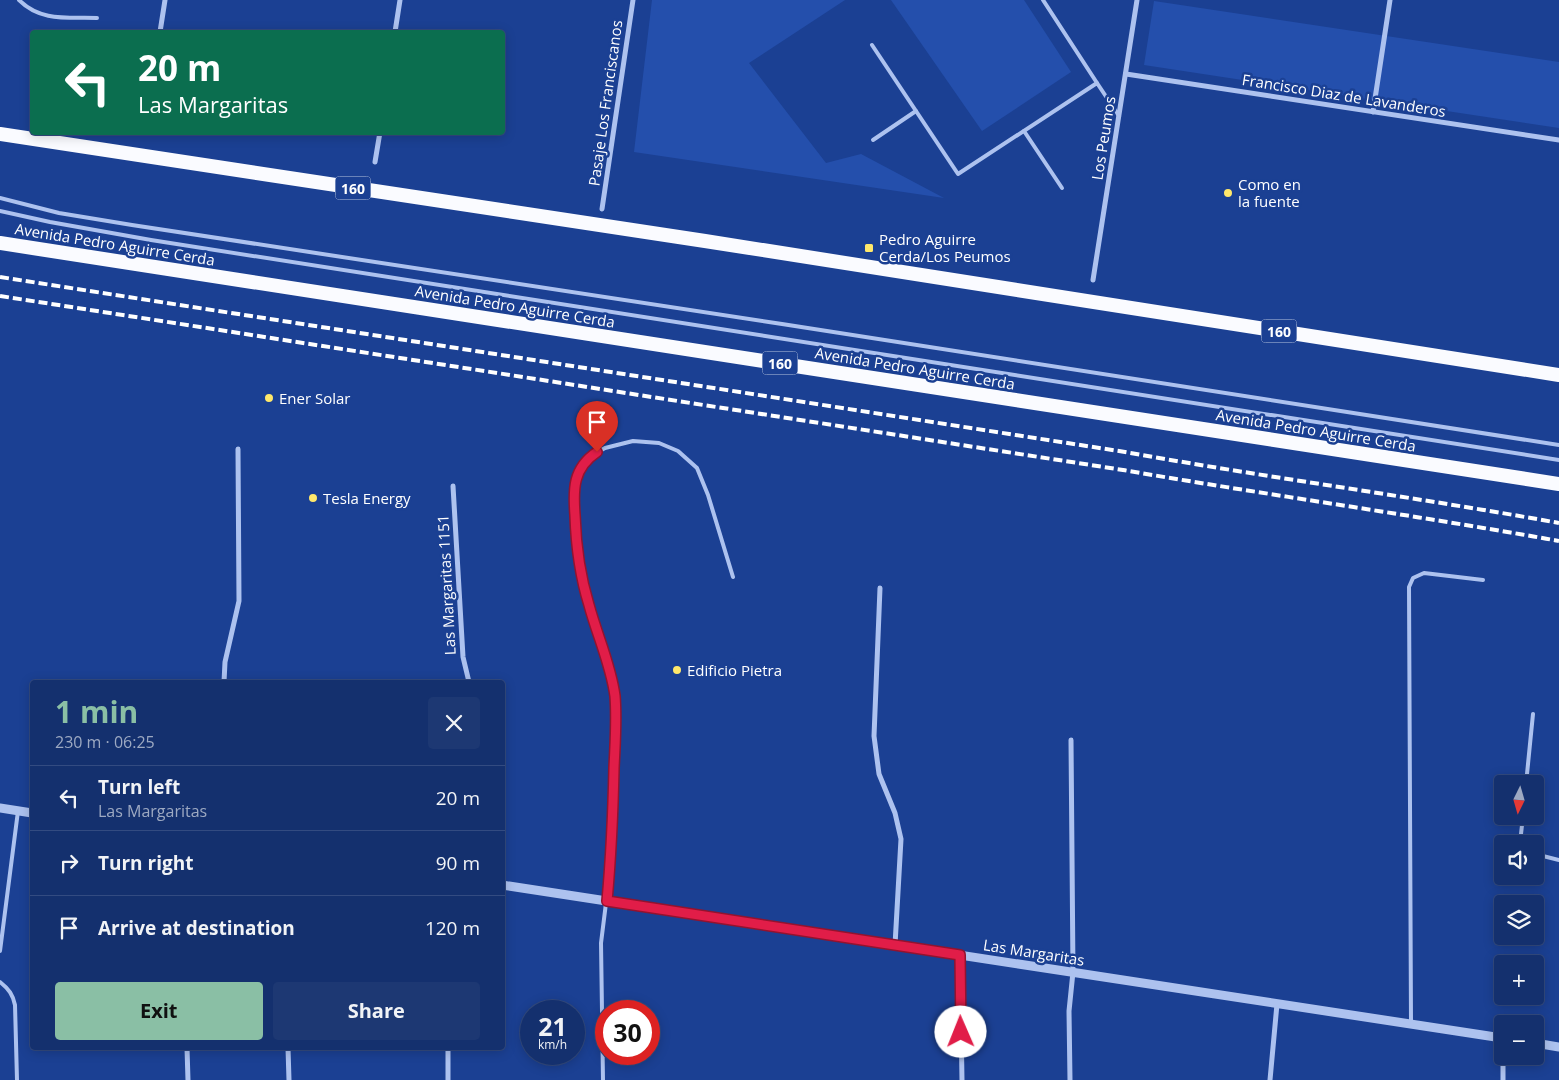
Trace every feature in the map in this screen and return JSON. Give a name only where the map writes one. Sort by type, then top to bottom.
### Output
[{"type":"highway","name":"160","points":[[0,134],[706,241],[1559,376]]},
{"type":"highway","name":"Avenida Pedro Aguirre Cerda","points":[[0,243],[1559,484]]},
{"type":"street","points":[[160,30],[165,0]]},
{"type":"street","points":[[395,30],[400,0]]},
{"type":"street","name":"Pasaje Los Franciscanos","points":[[602,209],[633,0]]},
{"type":"street","name":"Los Peumos","points":[[1093,280],[1137,0]]},
{"type":"street","points":[[1373,112],[1390,0]]},
{"type":"street","name":"Francisco Diaz de Lavanderos","points":[[1126,74],[1559,140]]},
{"type":"street","points":[[375,162],[380,135]]},
{"type":"street","points":[[224,680],[225,662],[239,601],[238,449]]},
{"type":"street","name":"Las Margaritas 1151","points":[[453,486],[463,657],[469,680]]},
{"type":"street","points":[[880,588],[874,736],[880,774],[895,814],[900,838],[895,945]]},
{"type":"street","points":[[1070,1080],[1069,1011],[1073,972],[1071,740]]},
{"type":"street","points":[[0,808],[30,813]]},
{"type":"street","name":"Las Margaritas","points":[[505,885],[1494,1037]]},
{"type":"street","points":[[960,955],[962,1080]]},
{"type":"street","points":[[1270,1080],[1277,1004]]},
{"type":"street","points":[[1544,1044],[1559,1047]]},
{"type":"street","points":[[187,1050],[188,1080]]},
{"type":"street","points":[[288,1050],[289,1080]]},
{"type":"street","points":[[448,1050],[448,1080]]},
{"type":"street","points":[[1503,1065],[1503,1080]]},
{"type":"lane","points":[[19,0],[28,9],[43,16],[97,18]]},
{"type":"lane","points":[[1042,0],[1119,117]]},
{"type":"lane","points":[[872,46],[958,174],[1097,83]]},
{"type":"lane","points":[[873,140],[916,111]]},
{"type":"lane","points":[[1024,131],[1062,188]]},
{"type":"lane","points":[[0,198],[59,213],[132,226],[1559,445]]},
{"type":"lane","points":[[0,211],[151,240],[1559,460]]},
{"type":"lane","points":[[603,1080],[601,943],[612,855],[616,711],[612,682],[582,578],[576,540],[574,492],[578,472],[590,456],[605,448],[627,442],[646,441],[659,443],[678,451],[697,468],[708,494],[733,578]]},
{"type":"lane","points":[[1411,1024],[1409,587],[1413,578],[1424,573],[1483,580]]},
{"type":"lane","points":[[1527,775],[1533,714]]},
{"type":"lane","points":[[0,951],[18,810]]},
{"type":"lane","points":[[1544,856],[1559,860]]},
{"type":"lane","points":[[0,982],[9,989],[15,1005],[17,1080]]},
{"type":"shaded area","points":[[652,0],[845,0],[749,63],[826,163],[861,154],[944,198],[634,152]]},
{"type":"shaded area","points":[[891,0],[1024,0],[1071,72],[982,131]]},
{"type":"shaded area","points":[[1154,1],[1559,62],[1559,128],[1144,65]]},
{"type":"railway","points":[[0,277],[1125,452],[1559,523]]},
{"type":"railway","points":[[0,296],[1123,470],[1559,541]]},
{"type":"place","name":"Como en la fuente","points":[[1228,193]]},
{"type":"place","name":"Pedro Aguirre Cerda/Los Peumos","points":[[869,248]]},
{"type":"place","name":"Ener Solar","points":[[269,398]]},
{"type":"place","name":"Tesla Energy","points":[[313,498]]},
{"type":"place","name":"Edificio Pietra","points":[[677,670]]},
{"type":"route","points":[[597,452],[590,456],[578,472],[574,492],[576,540],[582,578],[609,668],[615,696],[612,855],[607,901],[960,955],[961,1032]]}]
